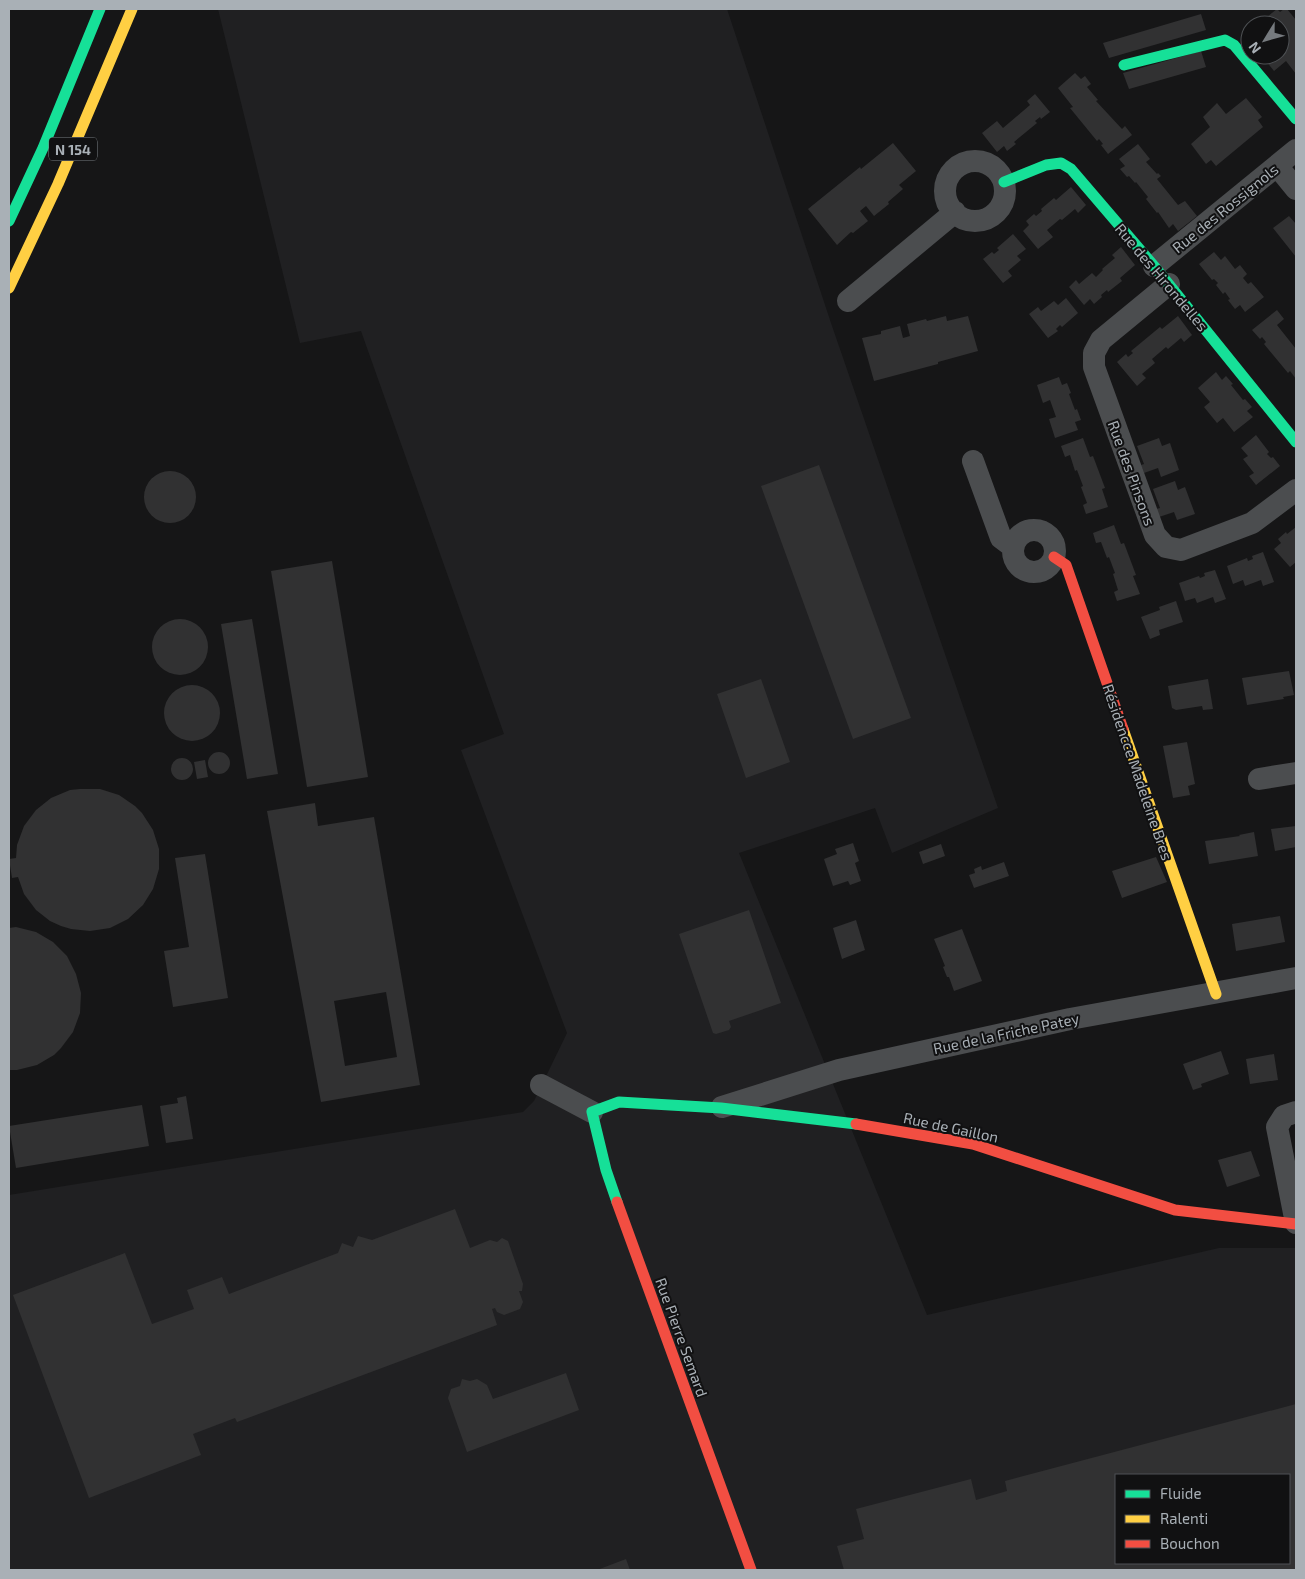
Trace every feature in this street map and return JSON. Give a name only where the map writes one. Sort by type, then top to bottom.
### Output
[{"type":"main road","name":"N 154","points":[[9,221],[43,148],[100,9]]},
{"type":"main road","name":"N 154","points":[[9,288],[58,184],[132,9]]},
{"type":"main road","points":[[1124,65],[1225,40],[1234,45],[1296,119]]},
{"type":"main road","name":"Rue des Hirondelles","points":[[1004,182],[1046,165],[1061,163],[1071,169],[1154,266],[1296,442]]},
{"type":"main road","name":"Résidencce Madeleine Bres","points":[[1054,557],[1066,565],[1216,994]]},
{"type":"main road","name":"Rue de Gaillon","points":[[592,1112],[619,1102],[721,1108],[869,1126],[973,1144],[1176,1210],[1296,1224]]},
{"type":"main road","name":"Rue Pierre Semard","points":[[592,1112],[606,1170],[751,1570]]},
{"type":"street","name":"Rue des Rossignols","points":[[1154,266],[1278,167],[1296,150]]},
{"type":"street","points":[[978,161],[990,164],[999,172],[1004,182],[1005,194],[1002,206],[994,215],[984,220],[972,221],[961,218],[955,212],[946,199],[945,188],[949,176],[956,167],[967,162],[978,161]]},
{"type":"street","points":[[1278,167],[1296,190]]},
{"type":"street","points":[[848,302],[955,212]]},
{"type":"street","name":"Rue des Pinsons","points":[[1168,284],[1101,340],[1094,353],[1094,367],[1155,535],[1166,547],[1181,550],[1252,524],[1296,490]]},
{"type":"street","name":"Résidencce Madeleine Bres","points":[[973,461],[1001,538],[1013,547],[1016,562],[1021,568],[1036,572],[1043,570],[1054,557]]},
{"type":"street","points":[[1259,779],[1296,773]]},
{"type":"street","name":"Rue de la Friche Patey","points":[[721,1108],[839,1070],[1070,1019],[1296,978]]},
{"type":"street","points":[[541,1085],[592,1112]]},
{"type":"street","points":[[1296,1112],[1284,1116],[1278,1127],[1296,1224]]},
{"type":"shaded area","points":[[218,9],[727,9],[831,323],[998,808],[892,853],[875,808],[739,853],[927,1315],[1219,1248],[1296,1248],[1296,1570],[9,1570],[9,1195],[523,1112],[534,1101],[567,1033],[461,750],[504,734],[361,331],[300,343]]},
{"type":"building","points":[[1277,9],[1280,12],[1287,9],[1296,20],[1296,74],[1289,65],[1290,15],[1270,15]]},
{"type":"building","points":[[1201,14],[1206,30],[1109,58],[1103,43]]},
{"type":"building","points":[[1201,51],[1206,67],[1129,89],[1123,73]]},
{"type":"building","points":[[1269,65],[1281,65],[1274,71]]},
{"type":"building","points":[[1075,73],[1081,79],[1085,76],[1091,84],[1087,87],[1098,100],[1096,101],[1122,129],[1125,126],[1132,135],[1108,154],[1099,139],[1097,141],[1070,108],[1073,107],[1058,88]]},
{"type":"building","points":[[1035,94],[1050,112],[1035,121],[1037,123],[1014,142],[1016,144],[1007,151],[1004,146],[997,152],[982,133],[997,121],[1003,128],[1030,105],[1027,101]]},
{"type":"building","points":[[1246,98],[1262,117],[1258,120],[1263,127],[1216,166],[1211,160],[1206,164],[1191,144],[1210,127],[1203,117],[1217,103],[1226,114]]},
{"type":"building","points":[[893,143],[916,171],[899,185],[903,189],[874,216],[866,206],[860,211],[868,221],[853,233],[851,232],[837,245],[808,209]]},
{"type":"building","points":[[1138,144],[1150,159],[1146,162],[1161,176],[1157,179],[1178,205],[1185,201],[1197,216],[1178,231],[1173,224],[1169,228],[1146,199],[1148,197],[1136,182],[1129,176],[1127,177],[1120,169],[1125,166],[1119,159]]},
{"type":"building","points":[[1071,187],[1086,205],[1078,213],[1075,209],[1047,230],[1053,237],[1038,249],[1023,231],[1029,225],[1026,221],[1034,214],[1036,216],[1054,198],[1056,200]]},
{"type":"building","points":[[1289,216],[1296,224],[1296,257],[1273,228]]},
{"type":"building","points":[[1013,234],[1026,249],[1017,256],[1021,260],[1008,271],[1012,276],[1003,283],[983,259],[992,252],[994,254],[999,250],[997,248]]},
{"type":"building","points":[[1121,247],[1135,265],[1120,278],[1122,281],[1108,292],[1107,290],[1094,304],[1090,299],[1084,305],[1069,287],[1076,280],[1079,284],[1092,273],[1096,277],[1115,258],[1112,255]]},
{"type":"building","points":[[1214,252],[1221,260],[1225,256],[1235,269],[1240,265],[1247,274],[1243,278],[1248,284],[1251,282],[1264,297],[1245,312],[1240,305],[1235,309],[1225,292],[1223,294],[1216,285],[1218,283],[1214,279],[1212,280],[1199,264]]},
{"type":"building","points":[[1066,298],[1078,313],[1062,327],[1060,325],[1056,329],[1058,331],[1048,338],[1029,314],[1038,307],[1041,311],[1054,301],[1058,305]]},
{"type":"building","points":[[1277,310],[1284,319],[1277,325],[1296,349],[1296,379],[1290,371],[1288,373],[1264,344],[1266,342],[1262,337],[1260,339],[1252,330]]},
{"type":"building","points":[[946,316],[947,321],[968,316],[978,351],[874,381],[862,338],[881,334],[881,331],[900,326],[903,338],[910,336],[907,324]]},
{"type":"building","points":[[1178,316],[1192,335],[1184,342],[1181,338],[1168,349],[1166,347],[1152,359],[1155,363],[1142,374],[1146,378],[1137,386],[1117,362],[1126,354],[1128,357],[1133,353],[1131,351],[1160,327],[1162,329]]},
{"type":"building","points":[[1216,372],[1222,380],[1226,376],[1243,400],[1245,399],[1252,407],[1247,411],[1253,417],[1234,432],[1223,418],[1217,423],[1204,407],[1210,402],[1198,388]]},
{"type":"building","points":[[1059,377],[1062,385],[1067,383],[1075,410],[1077,409],[1081,420],[1075,422],[1078,430],[1055,438],[1049,419],[1056,417],[1050,400],[1043,403],[1037,385]]},
{"type":"building","points":[[1256,435],[1269,452],[1267,454],[1271,458],[1273,457],[1280,466],[1256,485],[1249,476],[1254,473],[1243,459],[1248,456],[1241,448]]},
{"type":"building","points":[[1083,438],[1090,457],[1093,456],[1105,488],[1102,489],[1108,507],[1086,514],[1083,505],[1087,503],[1081,487],[1083,486],[1077,470],[1075,471],[1070,455],[1065,457],[1061,446]]},
{"type":"building","points":[[1159,438],[1162,446],[1170,443],[1179,470],[1161,477],[1158,468],[1144,473],[1141,465],[1144,464],[1137,446]]},
{"type":"building","points":[[819,465],[911,718],[853,739],[761,486]]},
{"type":"building","points":[[165,471],[175,471],[189,478],[196,492],[196,502],[189,516],[175,523],[165,523],[155,519],[148,512],[144,502],[144,492],[148,482],[155,475]]},
{"type":"building","points":[[1175,481],[1178,490],[1185,487],[1195,514],[1177,520],[1174,512],[1159,517],[1156,509],[1160,508],[1153,489]]},
{"type":"building","points":[[1114,525],[1121,544],[1124,543],[1136,575],[1133,576],[1140,594],[1117,601],[1114,592],[1118,590],[1113,574],[1115,573],[1101,542],[1096,543],[1093,533]]},
{"type":"building","points":[[1296,527],[1296,562],[1290,567],[1274,549],[1281,543],[1278,539]]},
{"type":"building","points":[[1263,552],[1274,582],[1263,586],[1261,580],[1245,586],[1243,580],[1233,584],[1227,566],[1247,558],[1248,561],[1253,559],[1252,556]]},
{"type":"building","points":[[332,561],[368,777],[307,787],[271,571]]},
{"type":"building","points":[[1215,570],[1226,599],[1215,603],[1213,597],[1197,603],[1195,598],[1185,601],[1179,583],[1199,576],[1200,578],[1205,576],[1204,573]]},
{"type":"building","points":[[1176,601],[1183,622],[1159,630],[1160,635],[1150,639],[1141,617],[1160,610],[1159,607]]},
{"type":"building","points":[[180,619],[191,621],[200,627],[206,636],[208,647],[206,658],[200,667],[191,673],[180,675],[169,673],[160,667],[154,658],[152,647],[154,636],[160,627],[169,621]]},
{"type":"building","points":[[252,619],[278,774],[247,779],[221,624]]},
{"type":"building","points":[[1289,671],[1294,695],[1283,697],[1284,699],[1247,705],[1242,678]]},
{"type":"building","points":[[761,679],[790,762],[746,778],[717,694]]},
{"type":"building","points":[[1208,679],[1213,709],[1203,710],[1202,706],[1176,710],[1172,708],[1168,686]]},
{"type":"building","points":[[192,685],[203,687],[212,693],[218,702],[220,713],[218,724],[212,733],[203,739],[192,741],[181,739],[172,733],[166,724],[164,713],[166,702],[172,693],[181,687]]},
{"type":"building","points":[[1187,742],[1195,784],[1188,786],[1190,795],[1173,798],[1163,746]]},
{"type":"building","points":[[219,752],[227,755],[230,763],[227,771],[219,774],[211,771],[208,763],[211,755]]},
{"type":"building","points":[[182,758],[190,761],[193,769],[190,777],[182,780],[174,777],[171,769],[174,761]]},
{"type":"building","points":[[205,760],[208,777],[197,779],[194,762]]},
{"type":"building","points":[[100,789],[119,795],[135,806],[153,830],[159,849],[159,869],[153,889],[143,905],[128,919],[110,928],[90,931],[61,926],[50,921],[36,910],[24,894],[18,877],[12,878],[9,859],[16,858],[17,845],[24,826],[36,810],[51,798],[70,790]]},
{"type":"building","points":[[315,803],[318,826],[374,817],[420,1085],[321,1102],[267,811]],"holes":[[[386,992],[397,1057],[345,1066],[334,1001]]]},
{"type":"building","points":[[1296,826],[1296,847],[1275,851],[1271,829]]},
{"type":"building","points":[[1254,832],[1258,856],[1209,864],[1205,841]]},
{"type":"building","points":[[853,843],[859,861],[855,863],[861,881],[850,885],[848,881],[833,886],[824,859],[837,854],[835,849]]},
{"type":"building","points":[[941,844],[945,856],[923,864],[919,852]]},
{"type":"building","points":[[205,854],[228,998],[173,1007],[164,951],[189,947],[175,858]]},
{"type":"building","points":[[1156,857],[1167,882],[1122,898],[1112,871]]},
{"type":"building","points":[[1004,862],[1009,876],[974,888],[969,875],[975,873],[974,869],[981,866],[982,870]]},
{"type":"building","points":[[749,910],[781,1003],[729,1021],[731,1027],[729,1030],[716,1034],[713,1033],[679,934]]},
{"type":"building","points":[[1280,916],[1285,942],[1236,951],[1232,924]]},
{"type":"building","points":[[856,920],[865,950],[842,959],[833,928]]},
{"type":"building","points":[[16,927],[36,932],[53,942],[67,956],[76,974],[81,993],[80,1013],[73,1032],[61,1048],[54,1055],[37,1065],[9,1070],[9,928]]},
{"type":"building","points":[[962,929],[982,981],[954,991],[943,967],[945,966],[934,939]]},
{"type":"building","points":[[1221,1051],[1229,1074],[1201,1084],[1202,1087],[1193,1090],[1183,1064]]},
{"type":"building","points":[[1274,1054],[1278,1080],[1250,1084],[1246,1059]]},
{"type":"building","points":[[186,1096],[193,1139],[166,1143],[160,1106],[178,1103],[177,1098]]},
{"type":"building","points":[[142,1105],[149,1146],[16,1168],[9,1126]]},
{"type":"building","points":[[1251,1151],[1260,1176],[1227,1187],[1218,1160]]},
{"type":"building","points":[[455,1209],[470,1248],[490,1240],[497,1242],[502,1238],[508,1241],[523,1284],[522,1291],[519,1291],[523,1302],[520,1309],[504,1315],[497,1312],[495,1308],[492,1309],[497,1325],[237,1422],[235,1418],[193,1434],[201,1455],[89,1498],[13,1295],[125,1253],[152,1324],[194,1309],[187,1290],[222,1277],[229,1294],[338,1253],[342,1243],[353,1247],[358,1236],[372,1240]]},
{"type":"building","points":[[566,1373],[579,1410],[467,1452],[448,1398],[451,1389],[460,1386],[462,1379],[470,1381],[477,1379],[487,1385],[493,1399]]},
{"type":"building","points":[[1296,1404],[1296,1570],[844,1570],[837,1546],[864,1539],[856,1509],[971,1479],[976,1500],[1007,1491],[1005,1481]]},
{"type":"building","points":[[626,1559],[630,1570],[597,1570]]},
{"type":"traffic: fast","points":[[9,221],[43,148],[100,9]]},
{"type":"traffic: fast","points":[[1124,65],[1225,40],[1234,45],[1296,119]]},
{"type":"traffic: fast","points":[[1004,182],[1046,165],[1061,163],[1071,169],[1154,266],[1296,442]]},
{"type":"traffic: fast","points":[[617,1202],[606,1170],[592,1112],[619,1102],[721,1108],[856,1124]]},
{"type":"traffic: slow","points":[[9,288],[58,184],[132,9]]},
{"type":"traffic: slow","points":[[1123,729],[1216,994]]},
{"type":"traffic: jam","points":[[1054,557],[1066,565],[1123,729]]},
{"type":"traffic: jam","points":[[856,1124],[973,1144],[1175,1210],[1296,1224]]},
{"type":"traffic: jam","points":[[617,1202],[751,1570]]}]
